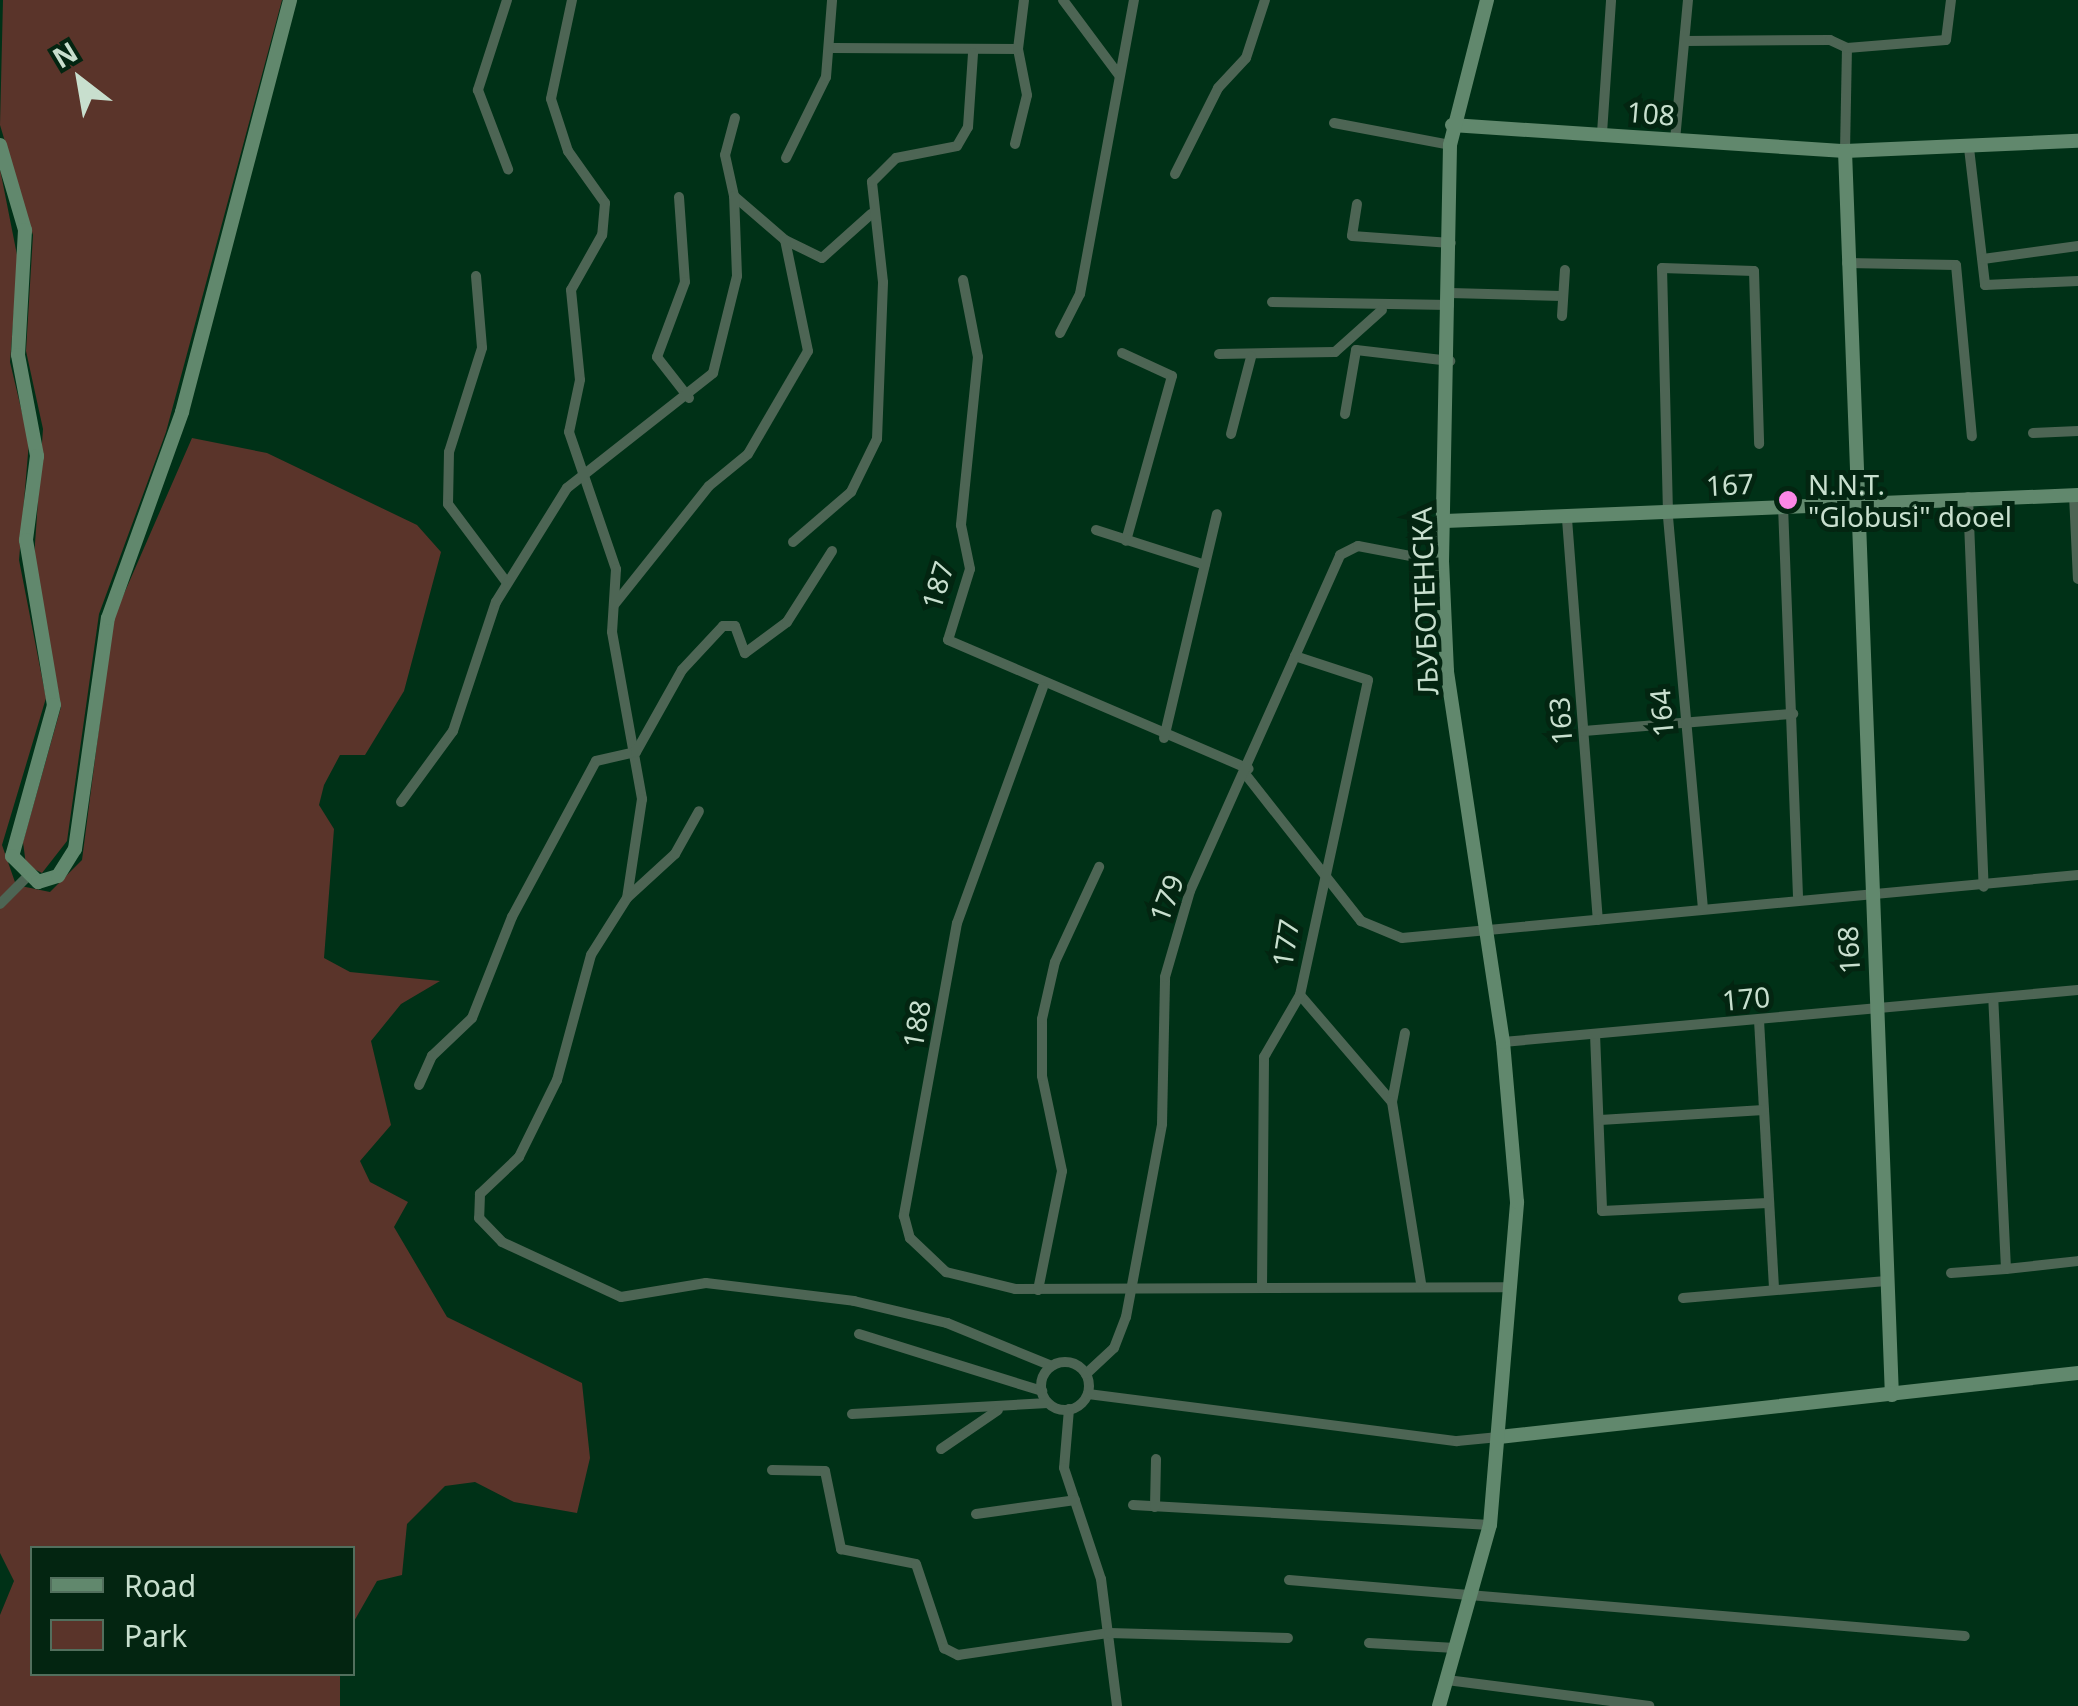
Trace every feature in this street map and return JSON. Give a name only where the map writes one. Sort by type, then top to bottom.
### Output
[{"type":"main road","points":[[0,145],[25,230],[18,355],[38,456],[26,540],[54,705],[12,843],[26,878],[58,876],[75,849],[108,618],[182,412],[290,0]]},
{"type":"main road","name":"ЉУБОТЕНСКА","points":[[1440,1706],[1490,1525],[1499,1437],[1504,1287],[1517,1202],[1503,1042],[1447,671],[1442,562],[1451,362],[1450,145],[1452,125],[1487,0]]},
{"type":"main road","name":"108","points":[[1452,125],[1845,151],[2078,141]]},
{"type":"main road","points":[[1845,151],[1857,502]]},
{"type":"main road","name":"167","points":[[1445,521],[1567,519],[1857,502],[2076,495]]},
{"type":"main road","name":"168","points":[[1857,502],[1892,1395]]},
{"type":"main road","points":[[1499,1437],[2078,1373]]},
{"type":"street","points":[[508,0],[478,90],[508,168]]},
{"type":"street","points":[[572,0],[551,99],[568,151],[605,203],[602,235],[571,290],[580,380],[569,432],[578,476],[614,558],[614,606],[642,799],[627,898]]},
{"type":"street","points":[[786,158],[833,48],[832,0]]},
{"type":"street","points":[[1015,144],[1027,94],[1018,49],[1024,0]]},
{"type":"street","points":[[1064,0],[1120,75]]},
{"type":"street","points":[[1060,333],[1080,294],[1134,0]]},
{"type":"street","points":[[1175,174],[1218,88],[1246,58],[1265,0]]},
{"type":"street","points":[[1602,133],[1611,0]]},
{"type":"street","points":[[1675,140],[1688,0]]},
{"type":"street","points":[[1685,41],[1830,40],[1847,48],[1946,40],[1951,0]]},
{"type":"street","points":[[833,48],[973,54],[1018,49]]},
{"type":"street","points":[[1845,151],[1847,48]]},
{"type":"street","points":[[792,542],[851,492],[877,440],[883,282],[871,214],[882,168],[958,146],[968,127],[973,54]]},
{"type":"street","points":[[401,802],[462,712],[507,583],[578,476],[689,398],[720,358],[737,276],[734,196],[724,155],[735,118]]},
{"type":"street","points":[[1334,123],[1450,145]]},
{"type":"street","points":[[1969,148],[1985,284],[1996,290],[2078,282]]},
{"type":"street","points":[[734,196],[786,240],[822,258],[871,214]]},
{"type":"street","points":[[679,197],[686,282],[657,357],[689,398]]},
{"type":"street","points":[[1356,204],[1352,236],[1451,243]]},
{"type":"street","points":[[614,606],[709,486],[748,454],[808,351],[786,240]]},
{"type":"street","points":[[1983,259],[2078,246]]},
{"type":"street","points":[[1847,263],[1956,266],[1972,436]]},
{"type":"street","name":"164","points":[[1703,909],[1668,513],[1662,268],[1754,271],[1759,444]]},
{"type":"street","points":[[1562,316],[1565,270]]},
{"type":"street","points":[[476,276],[482,348],[449,452],[448,504],[507,583]]},
{"type":"street","name":"187","points":[[963,280],[978,357],[961,525],[970,569],[946,636],[1043,687],[1247,772]]},
{"type":"street","points":[[1218,354],[1251,356],[1344,349],[1382,310],[1450,299],[1562,296]]},
{"type":"street","points":[[1272,302],[1370,302],[1382,310]]},
{"type":"street","points":[[1345,414],[1356,350],[1451,362]]},
{"type":"street","points":[[1122,354],[1172,376],[1126,541]]},
{"type":"street","points":[[1231,434],[1251,356]]},
{"type":"street","points":[[2032,433],[2078,431]]},
{"type":"street","points":[[2076,495],[2078,579]]},
{"type":"street","points":[[1968,497],[1984,886]]},
{"type":"street","points":[[1784,506],[1798,896]]},
{"type":"street","points":[[1164,738],[1217,514]]},
{"type":"street","name":"163","points":[[1567,519],[1598,920]]},
{"type":"street","points":[[1096,530],[1205,565]]},
{"type":"street","name":"179","points":[[1086,1374],[1114,1348],[1130,1287],[1162,1124],[1168,963],[1190,891],[1347,549],[1442,562]]},
{"type":"street","points":[[420,1085],[432,1056],[472,1018],[512,916],[596,761],[636,752],[682,670],[723,626],[736,626],[739,653],[757,646],[818,584],[832,551]]},
{"type":"street","name":"177","points":[[1262,1288],[1261,1076],[1300,995],[1320,871],[1368,680],[1296,656]]},
{"type":"street","name":"188","points":[[1043,687],[956,923],[904,1216],[910,1238],[946,1272],[1038,1290],[1422,1284],[1504,1287]]},
{"type":"street","points":[[1584,730],[1794,714]]},
{"type":"street","points":[[1247,772],[1320,871],[1376,931],[1487,933],[1798,896],[1984,886],[2078,875]]},
{"type":"street","points":[[699,811],[676,854],[627,898],[594,945],[564,1060],[526,1144],[480,1194],[482,1225],[621,1297],[706,1283],[854,1301],[947,1324],[1052,1366],[1071,1363],[1086,1374],[1088,1394]]},
{"type":"street","points":[[1038,1290],[1062,1171],[1042,1076],[1042,1018],[1055,962],[1098,867]]},
{"type":"street","points":[[0,904],[26,878]]},
{"type":"street","name":"170","points":[[1503,1042],[2078,990]]},
{"type":"street","points":[[1300,995],[1392,1102]]},
{"type":"street","points":[[1993,998],[2006,1269]]},
{"type":"street","points":[[1759,1020],[1774,1290]]},
{"type":"street","points":[[1405,1033],[1392,1102],[1422,1284]]},
{"type":"street","points":[[1596,1034],[1608,1214],[1768,1203]]},
{"type":"street","points":[[1600,1120],[1764,1110]]},
{"type":"street","points":[[1951,1273],[2078,1262]]},
{"type":"street","points":[[1683,1298],[1886,1281]]},
{"type":"street","points":[[859,1334],[1042,1392],[1048,1403]]},
{"type":"street","points":[[1042,1392],[1052,1366]]},
{"type":"street","points":[[1117,1706],[1108,1633],[1062,1440],[1070,1409],[1088,1394],[1457,1441],[1499,1437]]},
{"type":"street","points":[[852,1414],[998,1410],[1048,1403],[1070,1409]]},
{"type":"street","points":[[940,1449],[998,1410]]},
{"type":"street","points":[[1154,1507],[1156,1460]]},
{"type":"street","points":[[772,1470],[825,1470],[842,1549],[916,1564],[944,1648],[958,1655],[1108,1633],[1288,1638]]},
{"type":"street","points":[[976,1514],[1074,1500]]},
{"type":"street","points":[[1134,1505],[1490,1525]]},
{"type":"street","points":[[1289,1580],[1474,1589],[1657,1614],[1965,1636]]},
{"type":"street","points":[[1369,1642],[1455,1648]]},
{"type":"street","points":[[1446,1680],[1649,1706]]},
{"type":"green space","points":[[3,0],[282,0],[166,432],[99,614],[67,841],[42,873],[26,865],[23,842],[61,707],[34,558],[43,429],[26,351],[33,235],[0,125]]},
{"type":"green space","points":[[0,169],[18,260],[10,362],[29,442],[19,560],[46,698],[2,845],[16,885],[50,892],[82,860],[113,619],[192,438],[267,453],[417,525],[441,552],[404,691],[365,755],[340,755],[324,785],[319,805],[334,829],[324,958],[350,972],[440,981],[401,1004],[371,1041],[391,1125],[360,1161],[370,1182],[408,1202],[394,1227],[447,1317],[582,1383],[590,1458],[577,1513],[514,1502],[475,1482],[445,1486],[407,1524],[402,1575],[377,1581],[355,1620],[355,1546],[30,1546],[30,1676],[340,1676],[340,1706],[0,1706],[0,1615],[14,1581],[0,1553]]},
{"type":"place","name":"N.N.T. \"Globusi\" dooel","points":[[1788,500]]}]
